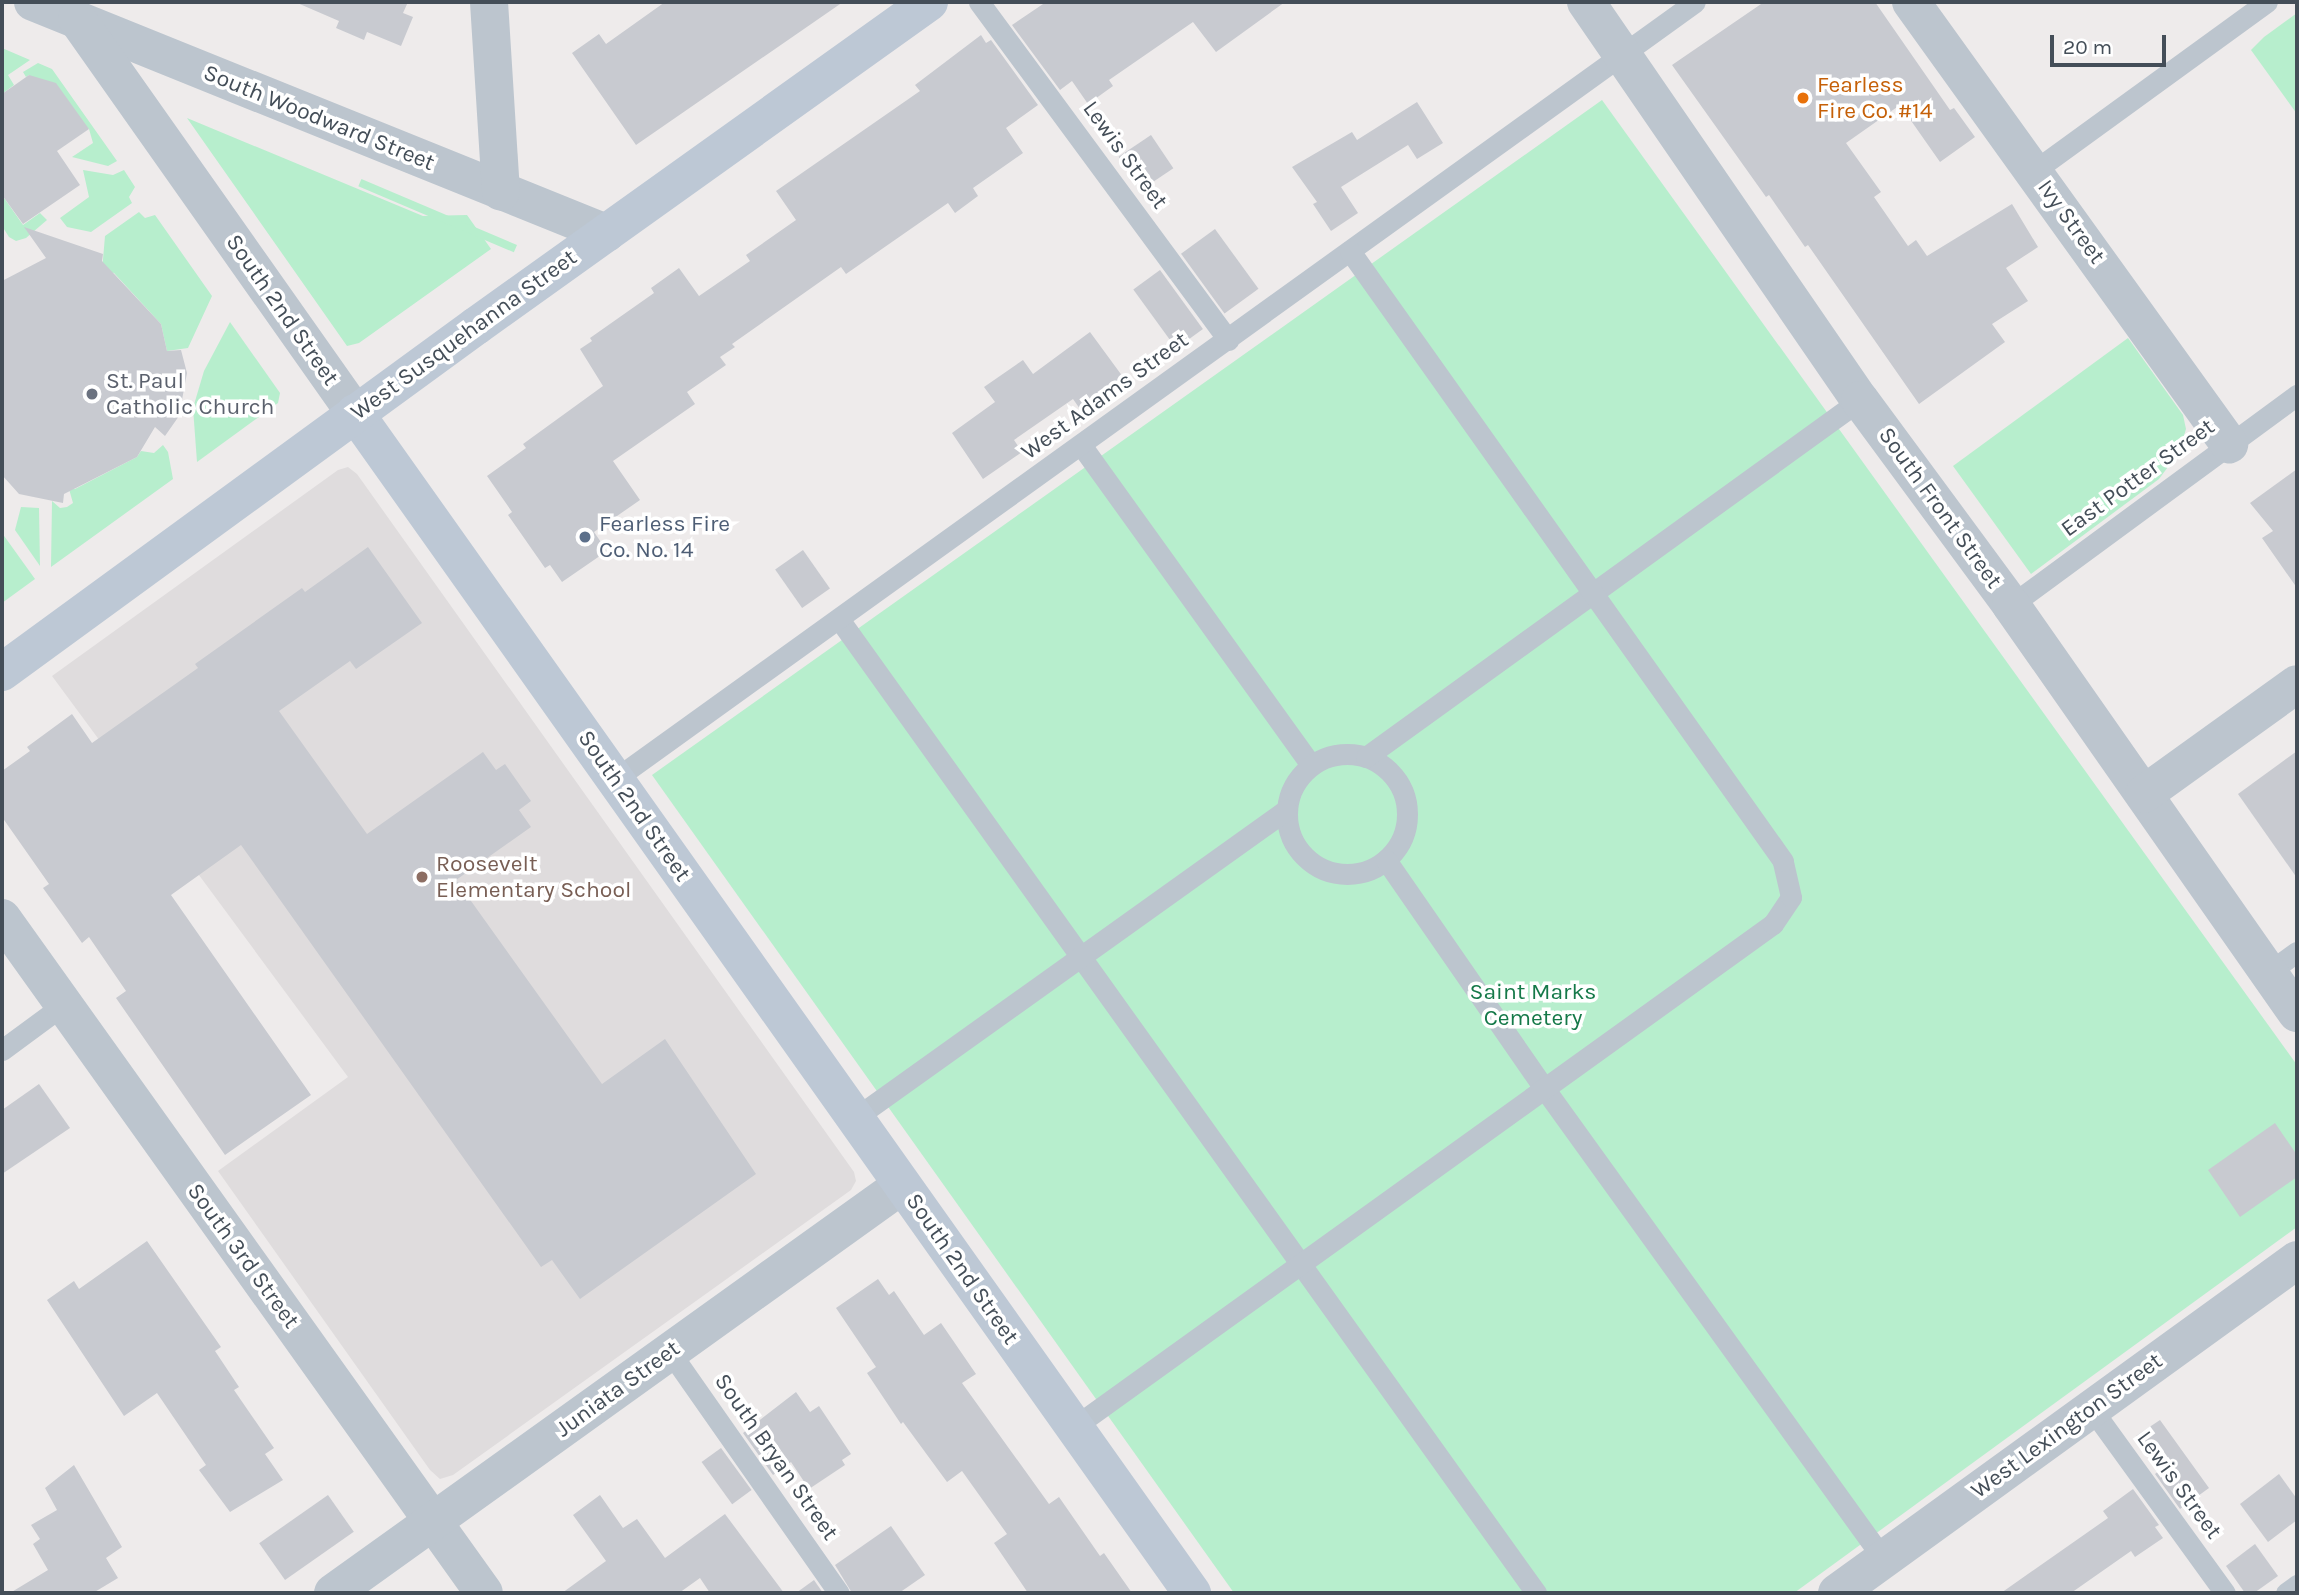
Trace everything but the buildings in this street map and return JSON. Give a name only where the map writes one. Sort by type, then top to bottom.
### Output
[{"type":"street","name":"South Woodward Street","points":[[33,2],[606,233]]},
{"type":"street","points":[[489,2],[501,192]]},
{"type":"street","name":"West Susquehanna Street","points":[[2,673],[355,413],[929,2]]},
{"type":"street","name":"South Front Street","points":[[1586,2],[1860,400],[2011,605],[2144,794],[2283,962],[2297,1013]]},
{"type":"street","name":"Ivy Street","points":[[1911,2],[2229,444]]},
{"type":"street","name":"South 2nd Street","points":[[77,19],[1192,1593]]},
{"type":"street","points":[[2144,794],[2297,684]]},
{"type":"street","name":"South 3rd Street","points":[[2,918],[484,1593]]},
{"type":"street","name":"Juniata Street","points":[[333,1593],[902,1185]]},
{"type":"street","name":"West Lexington Street","points":[[1838,1593],[2297,1260]]},
{"type":"lane","name":"Lewis Street","points":[[979,2],[1227,340]]},
{"type":"lane","name":"West Adams Street","points":[[615,779],[1695,2]]},
{"type":"lane","points":[[2034,171],[2267,2]]},
{"type":"lane","points":[[1074,1427],[1773,924],[1791,897],[1783,861],[1350,251]]},
{"type":"lane","name":"East Potter Street","points":[[2011,605],[2297,395]]},
{"type":"lane","points":[[1366,757],[1860,400]]},
{"type":"lane","points":[[1081,445],[1311,765]]},
{"type":"lane","points":[[839,619],[1536,1593]]},
{"type":"lane","points":[[1337,754],[1366,757],[1391,772],[1402,788],[1407,808],[1406,827],[1398,846],[1386,860],[1368,871],[1348,875],[1328,872],[1310,862],[1292,839],[1286,810],[1291,790],[1311,765],[1337,754]]},
{"type":"lane","points":[[855,1118],[1286,810]]},
{"type":"lane","points":[[1386,860],[1544,1088],[1884,1560]]},
{"type":"lane","points":[[2,1049],[63,1005]]},
{"type":"lane","name":"South Bryan Street","points":[[670,1352],[839,1593]]},
{"type":"lane","name":"Lewis Street","points":[[2091,1408],[2225,1593]]},
{"type":"lane","points":[[2286,1593],[2297,1585]]},
{"type":"shaded area","name":"Roosevelt Elementary School","points":[[348,467],[357,474],[854,1172],[856,1181],[851,1190],[453,1475],[440,1479],[430,1470],[218,1171],[348,1077],[52,676],[338,470]]},
{"type":"green space","points":[[2297,13],[2297,114],[2251,50]]},
{"type":"green space","points":[[2,48],[30,60],[8,75],[14,85],[2,94]]},
{"type":"green space","points":[[38,63],[52,69],[117,161],[108,166],[72,157],[93,143],[89,129],[29,75],[26,77],[23,72]]},
{"type":"green space","name":"Saint Marks Cemetery","points":[[1602,100],[2297,1065],[2297,1227],[1794,1593],[1234,1593],[652,775]]},
{"type":"green space","points":[[187,118],[423,216],[467,215],[491,249],[359,343],[347,346]]},
{"type":"green space","points":[[83,170],[113,175],[124,170],[135,187],[129,197],[132,203],[91,232],[67,227],[60,218],[89,197]]},
{"type":"green space","points":[[361,179],[517,245],[514,252],[358,186]]},
{"type":"green space","points":[[2,195],[23,225],[40,213],[47,220],[26,238],[16,241],[9,237],[2,226]]},
{"type":"green space","points":[[139,212],[145,218],[155,215],[212,296],[188,348],[167,351],[161,324],[114,273],[102,271],[105,236]]},
{"type":"green space","points":[[230,322],[280,393],[278,403],[197,462],[193,408],[204,371]]},
{"type":"green space","points":[[2128,338],[2183,415],[2186,429],[2179,452],[2159,479],[2031,574],[1953,466]]},
{"type":"green space","points":[[163,445],[168,452],[173,479],[51,567],[52,501],[60,508],[67,507],[73,503],[69,489],[75,489],[137,457],[141,451],[154,453]]},
{"type":"green space","points":[[21,507],[39,508],[40,566],[15,530]]},
{"type":"green space","points":[[2,533],[35,579],[2,603]]},
{"type":"place","name":"Fearless Fire Co. #14","points":[[1803,98]]},
{"type":"place","name":"St. Paul Catholic Church","points":[[92,394]]},
{"type":"place","name":"Fearless Fire Co. No. 14","points":[[585,537]]},
{"type":"place","name":"Roosevelt Elementary School","points":[[422,877]]}]
